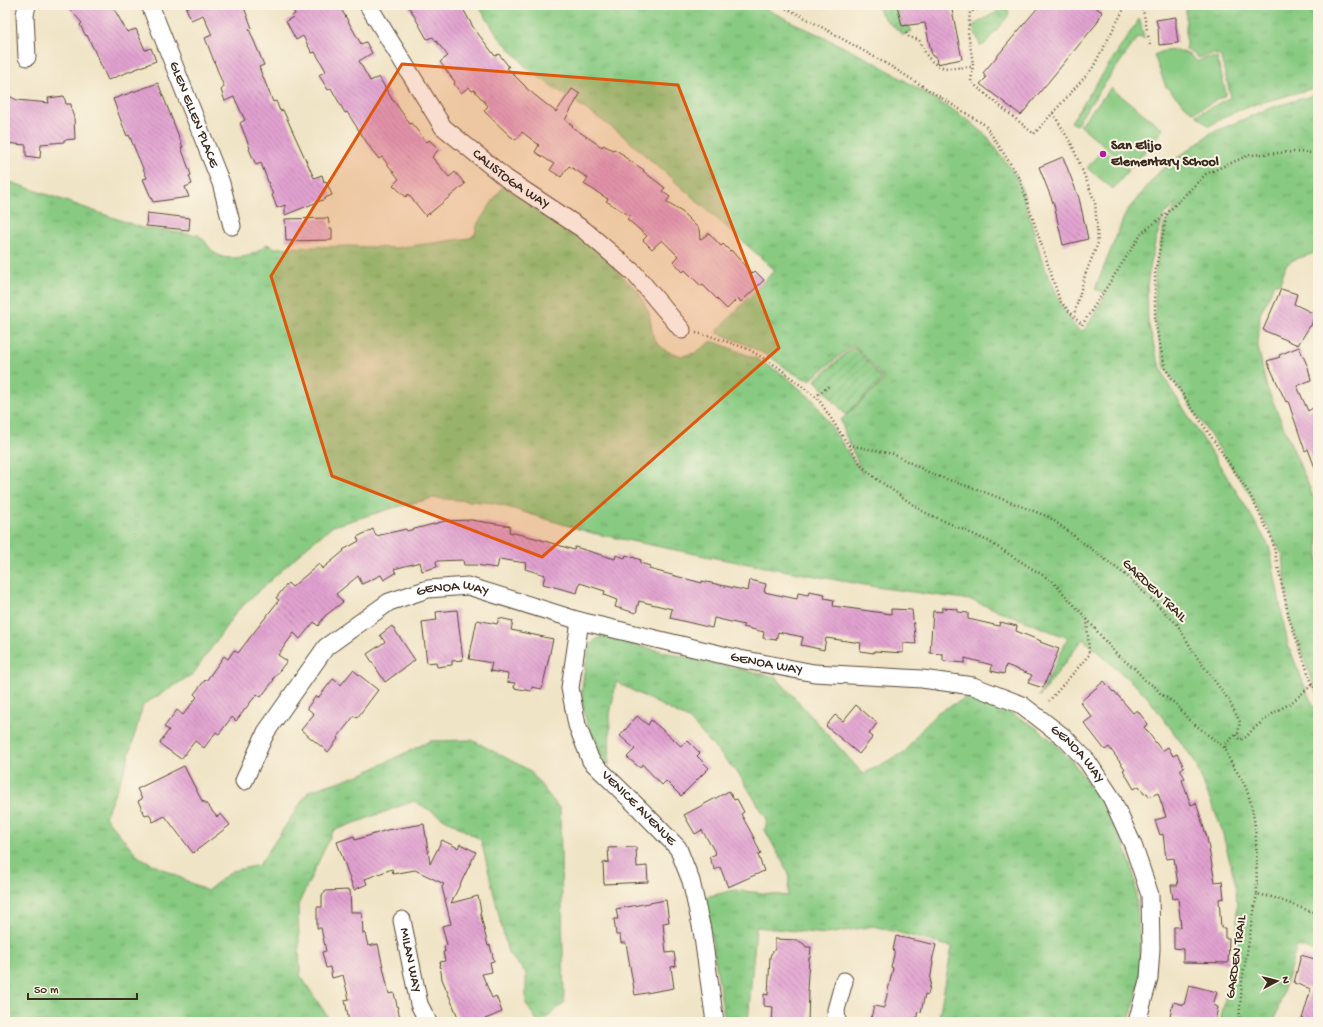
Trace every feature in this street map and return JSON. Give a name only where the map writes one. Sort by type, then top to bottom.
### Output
[{"type":"street","points":[[27,5],[25,15],[27,57]]},
{"type":"street","name":"GLEN ELLEN PLACE","points":[[150,5],[221,183],[232,226]]},
{"type":"street","name":"CALISTOGA WAY","points":[[368,5],[443,127],[507,179],[584,230],[634,273],[682,330]]},
{"type":"street","name":"GENOA WAY","points":[[244,781],[266,732],[326,648],[389,602],[428,589],[468,586],[580,621],[740,659],[814,672],[922,679],[973,686],[1022,705],[1065,738],[1087,761],[1110,797],[1133,845],[1150,894],[1151,949],[1149,978],[1137,1022]]},
{"type":"street","name":"VENICE AVENUE","points":[[580,621],[570,688],[577,725],[591,761],[678,848],[691,881],[700,923],[715,1022]]},
{"type":"street","name":"MILAN WAY","points":[[402,920],[419,1004],[428,1022]]},
{"type":"street","points":[[837,1022],[836,1010],[844,980]]},
{"type":"path","points":[[781,5],[892,67],[985,125],[1019,177],[1060,301],[1082,324],[1142,233],[1167,213],[1206,174],[1249,155],[1294,152],[1318,153]]},
{"type":"path","points":[[988,5],[970,12],[968,32],[972,67],[970,82],[1034,134],[1092,69],[1126,5]]},
{"type":"path","points":[[1135,5],[1143,10],[1150,45]]},
{"type":"path","points":[[906,33],[909,37],[919,40],[928,57],[945,69],[972,67]]},
{"type":"path","points":[[1053,113],[1072,145],[1095,202],[1098,243],[1085,275],[1073,315]]},
{"type":"path","points":[[1167,213],[1155,272],[1155,322],[1165,368],[1249,493],[1272,539],[1289,618],[1318,695]]},
{"type":"path","points":[[710,336],[748,349],[778,367],[816,397],[862,466],[874,477],[922,511],[988,541],[1052,581],[1116,654],[1134,668],[1161,694],[1176,704],[1189,720],[1225,748],[1225,744],[1236,735],[1240,740],[1246,738],[1253,729],[1275,712],[1291,703],[1313,684]]},
{"type":"path","points":[[816,397],[830,384]]},
{"type":"path","name":"GARDEN TRAIL","points":[[849,445],[892,454],[934,475],[979,490],[1049,517],[1127,576],[1177,624],[1196,656],[1228,699],[1240,722],[1238,733],[1236,735]]},
{"type":"path","points":[[1049,701],[1089,655],[1086,619]]},
{"type":"path","name":"GARDEN TRAIL","points":[[1225,748],[1226,755],[1247,789],[1254,812],[1256,894],[1242,981],[1239,1022]]},
{"type":"path","points":[[1256,894],[1272,896],[1318,914]]},
{"type":"highlighted area","points":[[402,64],[678,85],[779,348],[542,557],[332,476],[271,276]]},
{"type":"green space","points":[[478,5],[758,5],[876,63],[953,110],[972,123],[987,136],[1016,176],[1022,189],[1041,258],[1062,306],[1076,328],[1082,331],[1086,328],[1107,293],[1095,289],[1126,212],[1160,171],[1211,133],[1273,107],[1318,94],[1318,252],[1293,260],[1286,265],[1280,283],[1273,285],[1260,314],[1258,346],[1266,385],[1318,508],[1318,695],[1289,618],[1283,556],[1249,493],[1165,368],[1155,322],[1155,272],[1164,225],[1178,202],[1163,216],[1164,217],[1155,242],[1147,286],[1148,322],[1157,358],[1168,384],[1243,502],[1269,546],[1288,645],[1310,699],[1318,712],[1318,952],[1297,946],[1274,1022],[1220,1022],[1238,941],[1236,885],[1221,827],[1194,760],[1145,694],[1083,639],[1039,697],[1068,638],[971,600],[876,587],[710,557],[592,533],[494,503],[434,498],[393,508],[333,526],[309,545],[237,611],[193,674],[143,705],[125,769],[105,817],[139,857],[207,891],[232,871],[259,865],[309,791],[362,774],[430,741],[472,740],[529,770],[560,809],[564,1003],[542,1022],[538,1022],[526,1004],[526,973],[508,953],[481,840],[414,801],[333,831],[298,905],[300,975],[331,1022],[5,1022],[5,180],[143,228],[198,235],[215,253],[219,256],[228,258],[250,255],[267,244],[275,248],[349,246],[395,248],[470,238],[475,234],[478,223],[503,186],[596,249],[638,291],[649,313],[653,336],[656,342],[666,351],[682,356],[695,353],[712,341],[755,358],[784,375],[814,401],[864,476],[845,434],[841,420],[885,380],[854,344],[810,380],[794,374],[770,357],[716,332],[775,270],[620,133],[530,71],[498,36]]},
{"type":"green space","points":[[875,5],[895,5],[898,10],[902,26],[909,26],[912,31],[903,35],[885,19]]},
{"type":"green space","points":[[1186,5],[1318,5],[1318,87],[1253,105],[1228,115],[1209,126],[1196,115],[1231,97],[1219,55],[1212,54],[1198,58],[1194,53],[1186,50]]},
{"type":"green space","points":[[1003,8],[1008,9],[1009,15],[984,45],[980,45],[973,27],[974,25]]},
{"type":"green space","points":[[1139,19],[1144,39],[1138,37],[1079,120],[1077,125],[1071,122]]},
{"type":"green space","points":[[1174,50],[1190,55],[1197,62],[1207,58],[1217,58],[1226,95],[1194,112],[1191,111],[1166,87],[1154,55],[1164,51]]},
{"type":"green space","points":[[1111,88],[1163,129],[1131,168],[1080,125]]},
{"type":"green space","points":[[1103,149],[1129,170],[1113,189],[1087,168]]},
{"type":"green space","points":[[854,346],[883,380],[846,415],[815,380]]},
{"type":"green space","points":[[605,636],[611,639],[702,661],[776,677],[863,774],[905,752],[917,735],[938,712],[968,697],[993,704],[1035,727],[1050,739],[1072,761],[1105,805],[1115,821],[1131,864],[1135,881],[1141,959],[1139,986],[1129,1022],[938,1022],[952,947],[874,926],[827,934],[756,927],[748,1022],[725,1022],[705,897],[735,890],[788,896],[789,874],[765,830],[767,819],[740,776],[690,720],[616,682],[610,715],[609,766],[590,732],[584,713],[582,694],[582,686],[589,649],[593,642]]},
{"type":"building","points":[[66,5],[112,5],[127,32],[136,29],[145,50],[151,48],[156,61],[108,80],[87,35],[86,36],[80,25],[82,23]]},
{"type":"building","points":[[194,5],[243,5],[252,28],[249,29],[264,65],[259,67],[273,102],[276,101],[280,111],[283,110],[314,178],[322,175],[324,182],[326,181],[332,195],[285,215],[285,205],[277,208],[261,163],[256,165],[249,149],[250,148],[240,123],[245,120],[234,97],[225,101],[221,90],[224,87],[205,38],[212,35],[203,15],[191,20],[186,8]]},
{"type":"building","points":[[290,5],[339,5],[361,44],[366,42],[372,53],[359,61],[370,81],[379,77],[393,101],[410,124],[411,123],[427,142],[429,140],[439,149],[432,157],[449,177],[455,172],[465,184],[426,216],[408,194],[406,197],[393,185],[399,179],[382,157],[379,159],[371,149],[347,112],[345,113],[331,88],[328,90],[319,75],[326,71],[315,52],[312,53],[303,36],[296,40],[286,21],[295,14]]},
{"type":"building","points":[[408,5],[461,5],[473,27],[495,56],[499,54],[509,67],[507,68],[526,88],[556,112],[572,89],[580,94],[565,120],[573,126],[572,127],[602,147],[603,145],[613,150],[614,149],[644,170],[643,171],[665,188],[662,191],[670,197],[666,202],[682,212],[699,229],[700,240],[709,233],[721,246],[723,244],[730,251],[731,250],[752,274],[755,271],[764,280],[741,302],[738,298],[727,309],[703,285],[701,286],[685,270],[683,272],[673,261],[678,256],[662,240],[652,249],[643,240],[647,236],[627,219],[630,216],[606,201],[608,199],[584,184],[588,178],[569,166],[561,177],[550,170],[554,164],[535,152],[539,145],[522,132],[516,140],[510,136],[484,111],[488,106],[474,90],[472,91],[469,87],[461,93],[454,84],[455,82],[440,62],[448,56],[433,37],[427,39]]},
{"type":"building","points":[[897,5],[951,5],[962,59],[937,64],[936,56],[932,56],[925,23],[902,26]]},
{"type":"building","points":[[1040,5],[1092,5],[1102,12],[1097,23],[1021,115],[980,84],[986,78],[983,73]]},
{"type":"building","points":[[1176,17],[1178,43],[1159,45],[1156,20]]},
{"type":"building","points":[[158,83],[183,147],[181,147],[191,175],[189,176],[192,184],[185,187],[189,197],[153,202],[143,179],[147,178],[129,135],[127,136],[113,99]]},
{"type":"building","points":[[5,94],[17,100],[49,103],[48,98],[64,96],[66,104],[71,104],[74,117],[75,139],[64,140],[64,142],[41,144],[40,158],[26,156],[26,145],[5,143]]},
{"type":"building","points":[[1063,157],[1079,198],[1088,239],[1063,245],[1054,205],[1039,167]]},
{"type":"building","points":[[147,213],[190,218],[189,230],[146,226]]},
{"type":"building","points":[[328,218],[330,229],[332,228],[332,240],[286,241],[285,219]]},
{"type":"building","points":[[1281,289],[1297,294],[1294,304],[1315,314],[1311,326],[1298,345],[1263,330]]},
{"type":"building","points":[[1299,347],[1308,367],[1311,380],[1297,386],[1308,411],[1318,405],[1317,473],[1308,449],[1305,451],[1288,401],[1286,402],[1267,361],[1280,357],[1279,355]]},
{"type":"building","points":[[471,520],[510,526],[509,532],[574,550],[575,547],[615,559],[616,555],[625,558],[626,555],[641,560],[640,563],[650,566],[649,569],[702,583],[702,581],[748,591],[750,580],[766,584],[764,592],[797,599],[798,593],[808,595],[809,591],[825,594],[824,598],[834,600],[833,606],[891,614],[891,609],[912,610],[916,644],[903,643],[903,653],[874,651],[874,653],[860,651],[861,643],[826,638],[824,650],[801,645],[803,637],[778,632],[776,640],[763,638],[764,632],[743,627],[744,625],[714,618],[712,628],[670,618],[672,609],[639,601],[636,613],[615,607],[617,600],[604,595],[605,591],[580,583],[577,593],[543,584],[545,575],[525,569],[526,563],[499,559],[497,568],[464,565],[463,560],[436,561],[437,567],[422,571],[420,562],[394,569],[396,573],[384,580],[381,575],[362,584],[358,576],[336,594],[343,602],[325,616],[318,626],[314,622],[300,639],[294,633],[278,655],[287,661],[261,697],[257,694],[236,721],[232,717],[219,734],[216,732],[204,748],[195,741],[181,759],[160,744],[169,730],[164,727],[177,710],[183,715],[197,697],[194,694],[205,680],[206,681],[224,656],[228,659],[234,650],[238,653],[279,600],[276,598],[288,583],[292,587],[319,564],[322,569],[344,551],[343,550],[359,541],[357,537],[373,529],[376,536],[406,529],[407,531],[445,521]]},
{"type":"building","points":[[942,608],[958,609],[958,612],[968,613],[968,619],[999,626],[1000,622],[1017,626],[1016,631],[1059,649],[1043,688],[1028,683],[1032,675],[1006,665],[1004,674],[991,671],[992,665],[965,658],[965,663],[943,661],[943,654],[930,653],[933,611],[942,612]]},
{"type":"building","points":[[457,610],[463,660],[452,661],[452,665],[437,667],[436,662],[427,663],[422,622],[437,620],[436,612]]},
{"type":"building","points":[[499,618],[513,621],[511,630],[553,639],[542,689],[532,687],[531,691],[514,688],[515,683],[507,682],[508,674],[490,671],[492,663],[469,659],[477,620],[497,624]]},
{"type":"building","points":[[392,626],[415,660],[385,682],[367,654],[385,642],[380,635]]},
{"type":"building","points":[[353,670],[378,690],[357,718],[354,716],[328,752],[301,730],[314,714],[307,708],[316,696],[318,698],[333,679],[341,685]]},
{"type":"building","points":[[1104,681],[1133,713],[1137,710],[1148,724],[1144,727],[1162,751],[1168,747],[1173,756],[1177,754],[1184,767],[1180,770],[1185,778],[1182,780],[1191,805],[1196,803],[1199,812],[1207,838],[1215,882],[1222,881],[1224,898],[1219,899],[1221,928],[1225,928],[1225,938],[1229,938],[1228,963],[1183,962],[1183,949],[1174,948],[1174,927],[1181,927],[1178,898],[1173,899],[1171,885],[1178,885],[1174,858],[1166,859],[1163,834],[1160,835],[1155,820],[1166,817],[1158,793],[1149,797],[1147,793],[1144,794],[1139,786],[1134,789],[1123,770],[1125,769],[1109,747],[1105,750],[1084,723],[1092,717],[1080,702]]},
{"type":"building","points":[[856,705],[877,723],[869,734],[873,737],[859,754],[826,726],[835,715],[843,721]]},
{"type":"building","points":[[637,716],[648,725],[651,720],[681,746],[687,740],[700,753],[697,756],[709,768],[681,796],[666,781],[662,785],[642,764],[640,768],[627,757],[635,749],[620,736]]},
{"type":"building","points":[[184,766],[203,803],[204,801],[217,817],[221,814],[230,825],[193,853],[165,816],[153,822],[149,814],[145,815],[138,801],[142,799],[137,789]]},
{"type":"building","points":[[729,791],[734,800],[737,799],[744,812],[741,814],[761,854],[758,855],[764,871],[728,887],[720,867],[715,870],[709,857],[716,854],[702,830],[695,834],[684,815]]},
{"type":"building","points":[[424,824],[430,864],[442,840],[458,848],[460,844],[476,852],[451,903],[478,896],[488,946],[490,945],[494,961],[490,962],[492,972],[482,974],[492,998],[496,996],[502,1012],[478,1022],[460,1022],[442,979],[440,962],[445,961],[443,952],[445,952],[444,946],[447,945],[442,926],[451,924],[442,887],[444,884],[415,870],[393,874],[392,869],[365,879],[367,884],[354,890],[337,842],[354,836],[355,840],[387,830]]},
{"type":"building","points":[[636,847],[637,867],[647,866],[648,882],[604,884],[603,863],[609,862],[608,848]]},
{"type":"building","points":[[350,890],[351,912],[362,912],[363,934],[365,933],[368,946],[378,944],[389,994],[394,993],[401,1022],[349,1022],[345,1000],[349,999],[343,975],[332,978],[330,967],[326,968],[322,952],[326,951],[321,928],[317,928],[317,907],[322,907],[322,895],[325,891]]},
{"type":"building","points":[[666,900],[669,922],[663,923],[666,953],[674,952],[676,966],[671,967],[674,988],[635,995],[626,943],[621,943],[620,935],[616,935],[614,919],[618,919],[616,909]]},
{"type":"building","points":[[896,936],[936,945],[932,961],[931,981],[928,995],[925,994],[921,1012],[918,1011],[916,1022],[870,1022],[874,1006],[884,1008],[893,968],[891,967]]},
{"type":"building","points":[[775,939],[797,940],[806,947],[811,947],[807,990],[809,990],[808,1022],[772,1022],[773,1007],[764,1006],[764,994],[768,995],[770,957],[775,949]]},
{"type":"building","points":[[1301,955],[1318,960],[1318,1022],[1301,1022],[1311,989],[1294,983]]},
{"type":"building","points":[[1189,985],[1217,992],[1213,1005],[1218,1007],[1215,1022],[1192,1022],[1170,1017],[1173,1002],[1184,1005]]},
{"type":"place","name":"San Elijo Elementary School","points":[[1103,154]]}]
